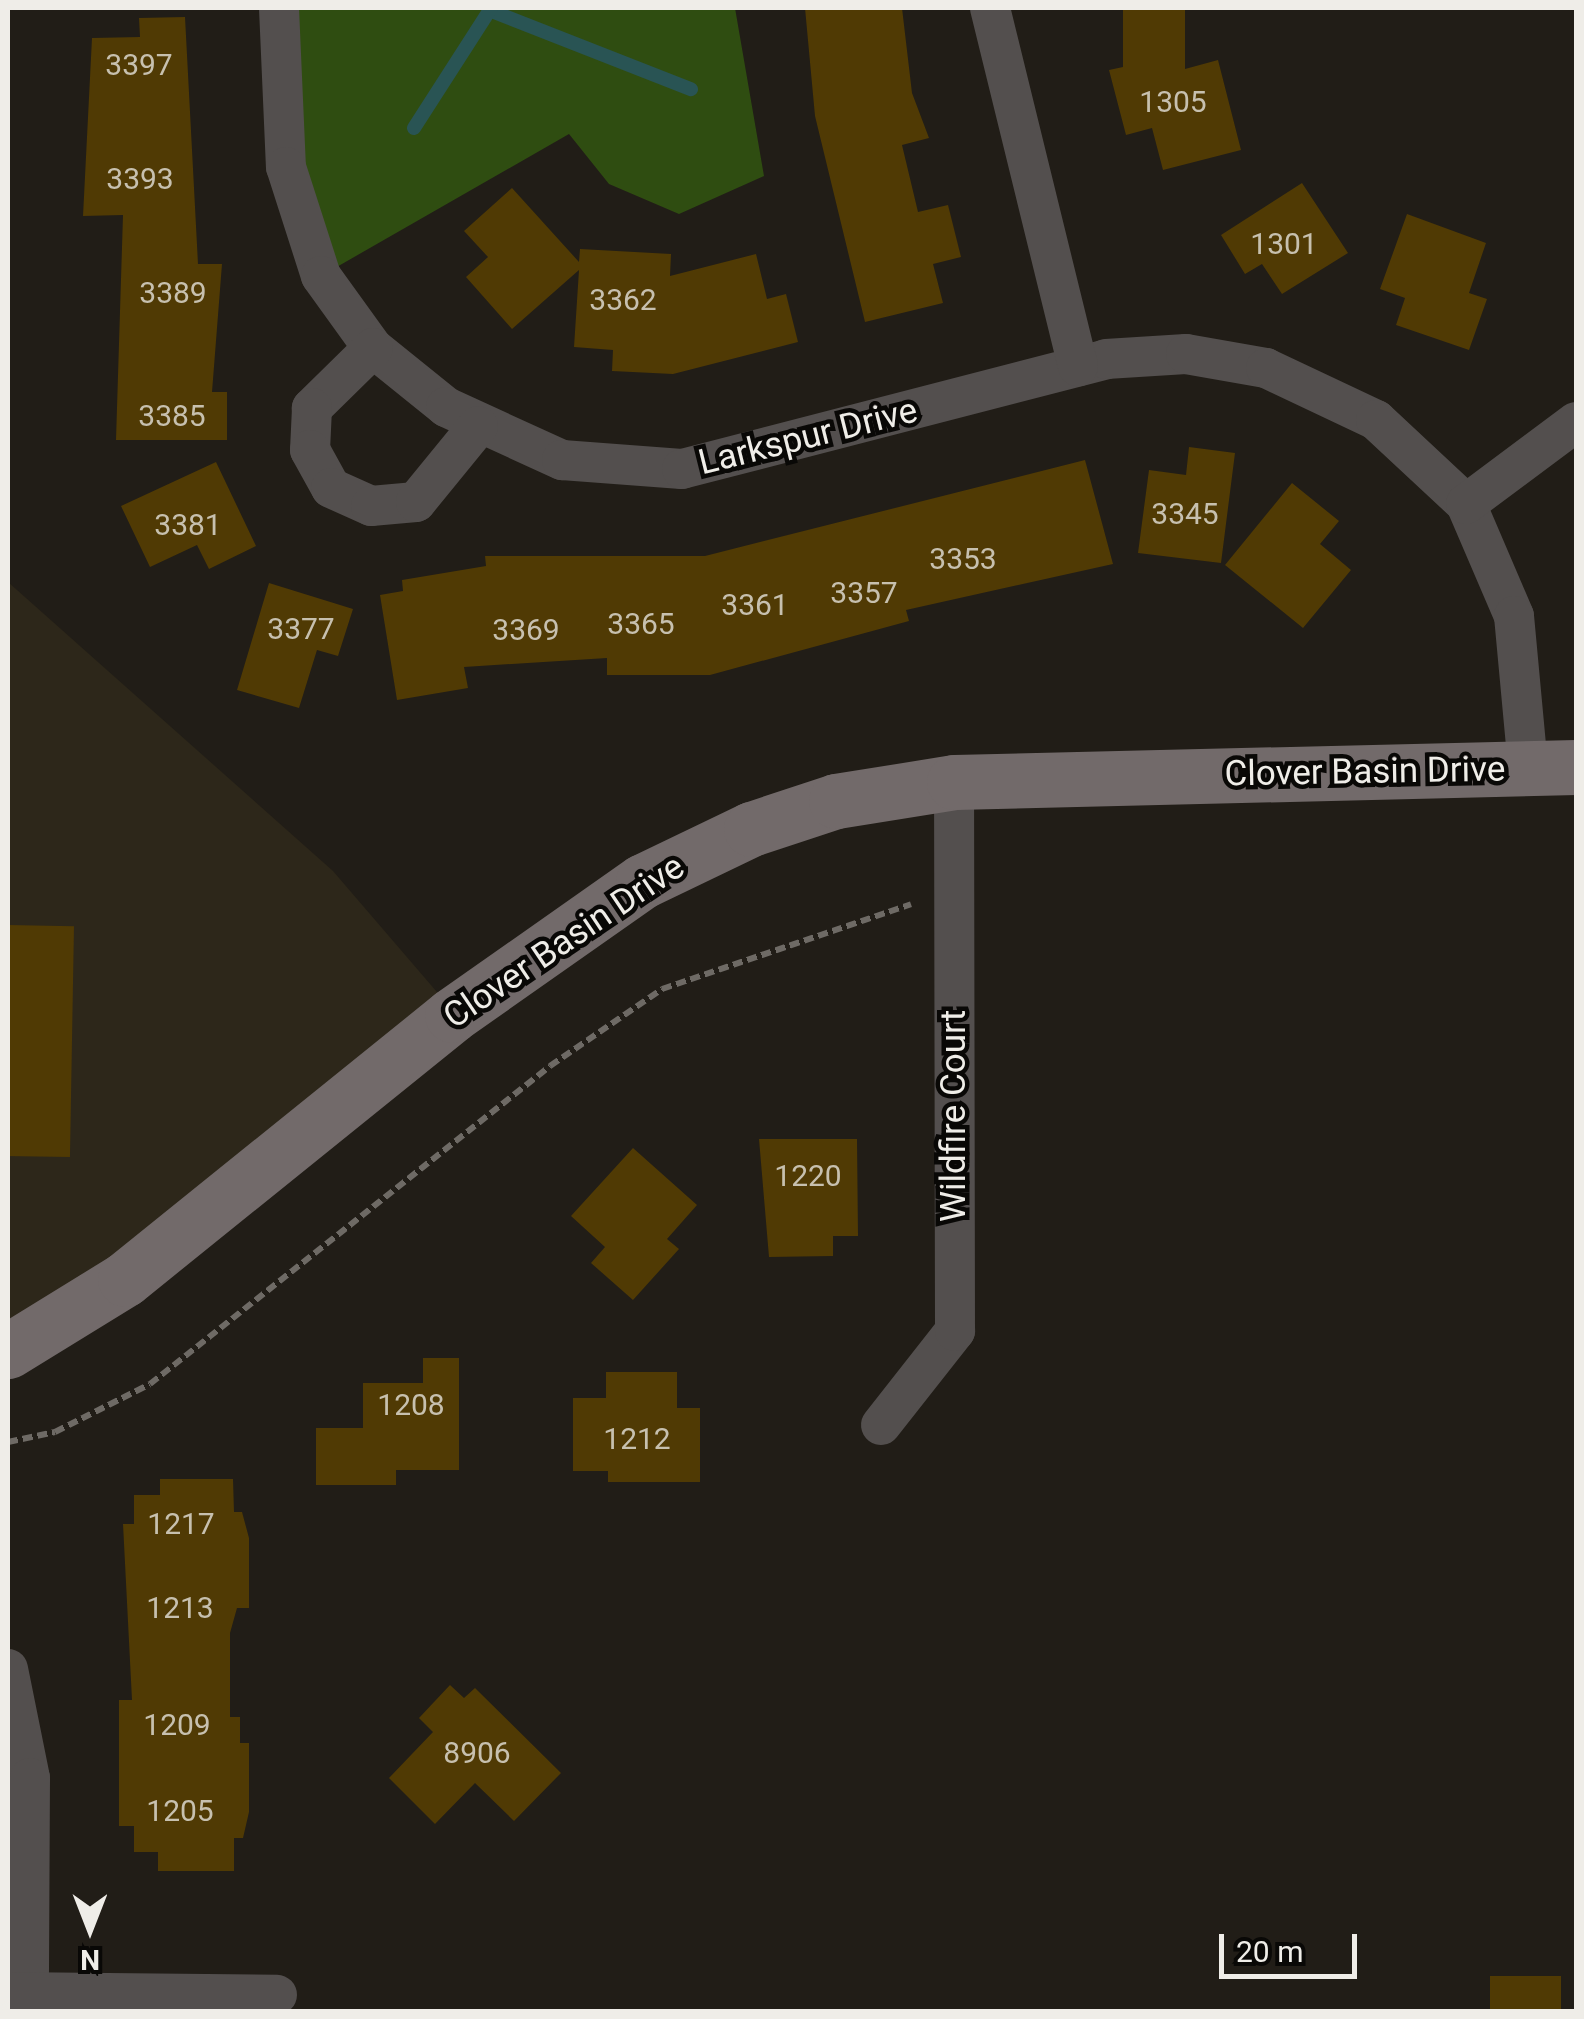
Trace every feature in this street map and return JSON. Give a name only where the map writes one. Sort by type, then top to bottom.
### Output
[{"type":"street","name":"Larkspur Drive","points":[[279,8],[278,87],[293,200],[321,276],[373,348],[478,426],[588,465],[682,469],[1078,366],[1186,354],[1286,375],[1376,420],[1466,504]]},
{"type":"street","points":[[990,8],[1078,366]]},
{"type":"street","points":[[373,348],[310,418],[312,456],[331,488],[372,506],[416,502],[478,426]]},
{"type":"street","points":[[1552,768],[1514,616],[1466,504],[1576,422]]},
{"type":"street","name":"Clover Basin Drive","points":[[8,1351],[125,1278],[452,1015],[644,881],[791,814],[954,782],[1552,768]]},
{"type":"street","name":"Wildfire Court","points":[[881,1426],[954,1331],[954,782]]},
{"type":"street","points":[[8,1669],[30,1778],[18,1992],[277,1994]]},
{"type":"path","points":[[8,1442],[55,1432],[150,1384],[536,1076],[662,990],[891,917],[954,876]]},
{"type":"shaded area","points":[[8,582],[333,871],[455,1013],[8,1351]]},
{"type":"green space","points":[[279,8],[735,8],[764,176],[679,214],[609,184],[569,134],[321,276]]},
{"type":"building","points":[[805,8],[902,8],[912,93],[929,138],[902,145],[918,212],[948,205],[961,257],[933,264],[943,303],[865,322],[815,116]]},
{"type":"building","points":[[1123,8],[1185,8],[1185,69],[1218,60],[1241,150],[1163,170],[1152,128],[1126,135],[1109,70],[1123,67]]},
{"type":"building","points":[[185,17],[198,264],[222,264],[212,392],[227,392],[227,440],[116,440],[123,215],[83,216],[92,38],[140,37],[139,18]]},
{"type":"building","points":[[1302,183],[1348,253],[1282,294],[1262,264],[1245,274],[1221,235]]},
{"type":"building","points":[[512,188],[579,262],[580,249],[671,254],[670,276],[756,254],[767,299],[786,294],[798,342],[673,374],[612,371],[613,350],[574,347],[579,270],[512,329],[466,277],[488,257],[464,231]]},
{"type":"building","points":[[1407,214],[1486,243],[1469,293],[1487,299],[1469,350],[1396,325],[1405,298],[1380,289]]},
{"type":"building","points":[[1189,447],[1235,453],[1221,563],[1138,553],[1149,470],[1186,475]]},
{"type":"building","points":[[1085,460],[1113,564],[906,610],[909,621],[710,675],[607,675],[607,658],[464,667],[468,688],[397,700],[380,595],[403,591],[402,580],[486,566],[485,556],[705,556]]},
{"type":"building","points":[[216,462],[256,546],[209,569],[197,545],[150,567],[121,506]]},
{"type":"building","points":[[1292,483],[1339,521],[1320,544],[1351,570],[1303,628],[1225,565]]},
{"type":"building","points":[[269,583],[353,609],[338,656],[317,650],[299,708],[237,690]]},
{"type":"building","points":[[8,925],[74,926],[70,1157],[8,1156]]},
{"type":"building","points":[[759,1139],[857,1139],[858,1236],[833,1236],[833,1256],[769,1257]]},
{"type":"building","points":[[633,1148],[697,1205],[667,1239],[679,1249],[633,1300],[591,1263],[605,1247],[571,1216]]},
{"type":"building","points":[[423,1358],[459,1358],[459,1470],[396,1470],[396,1485],[316,1485],[316,1428],[363,1428],[363,1383],[423,1383]]},
{"type":"building","points":[[606,1372],[677,1372],[677,1408],[700,1408],[700,1482],[608,1482],[608,1471],[573,1471],[573,1398],[606,1398]]},
{"type":"building","points":[[160,1479],[233,1479],[234,1512],[242,1512],[249,1538],[249,1608],[237,1608],[230,1633],[230,1717],[240,1717],[240,1743],[249,1743],[249,1812],[243,1838],[234,1838],[234,1871],[158,1871],[158,1852],[134,1852],[134,1826],[119,1826],[119,1700],[132,1700],[123,1524],[134,1524],[134,1495],[160,1495]]},
{"type":"building","points":[[450,1685],[464,1698],[475,1688],[561,1773],[514,1821],[475,1783],[435,1824],[389,1778],[433,1732],[419,1718]]},
{"type":"building","points":[[1490,1976],[1561,1976],[1561,2012],[1490,2012]]},
{"type":"waterway","points":[[414,128],[491,8]]},
{"type":"waterway","points":[[489,10],[691,89]]}]
